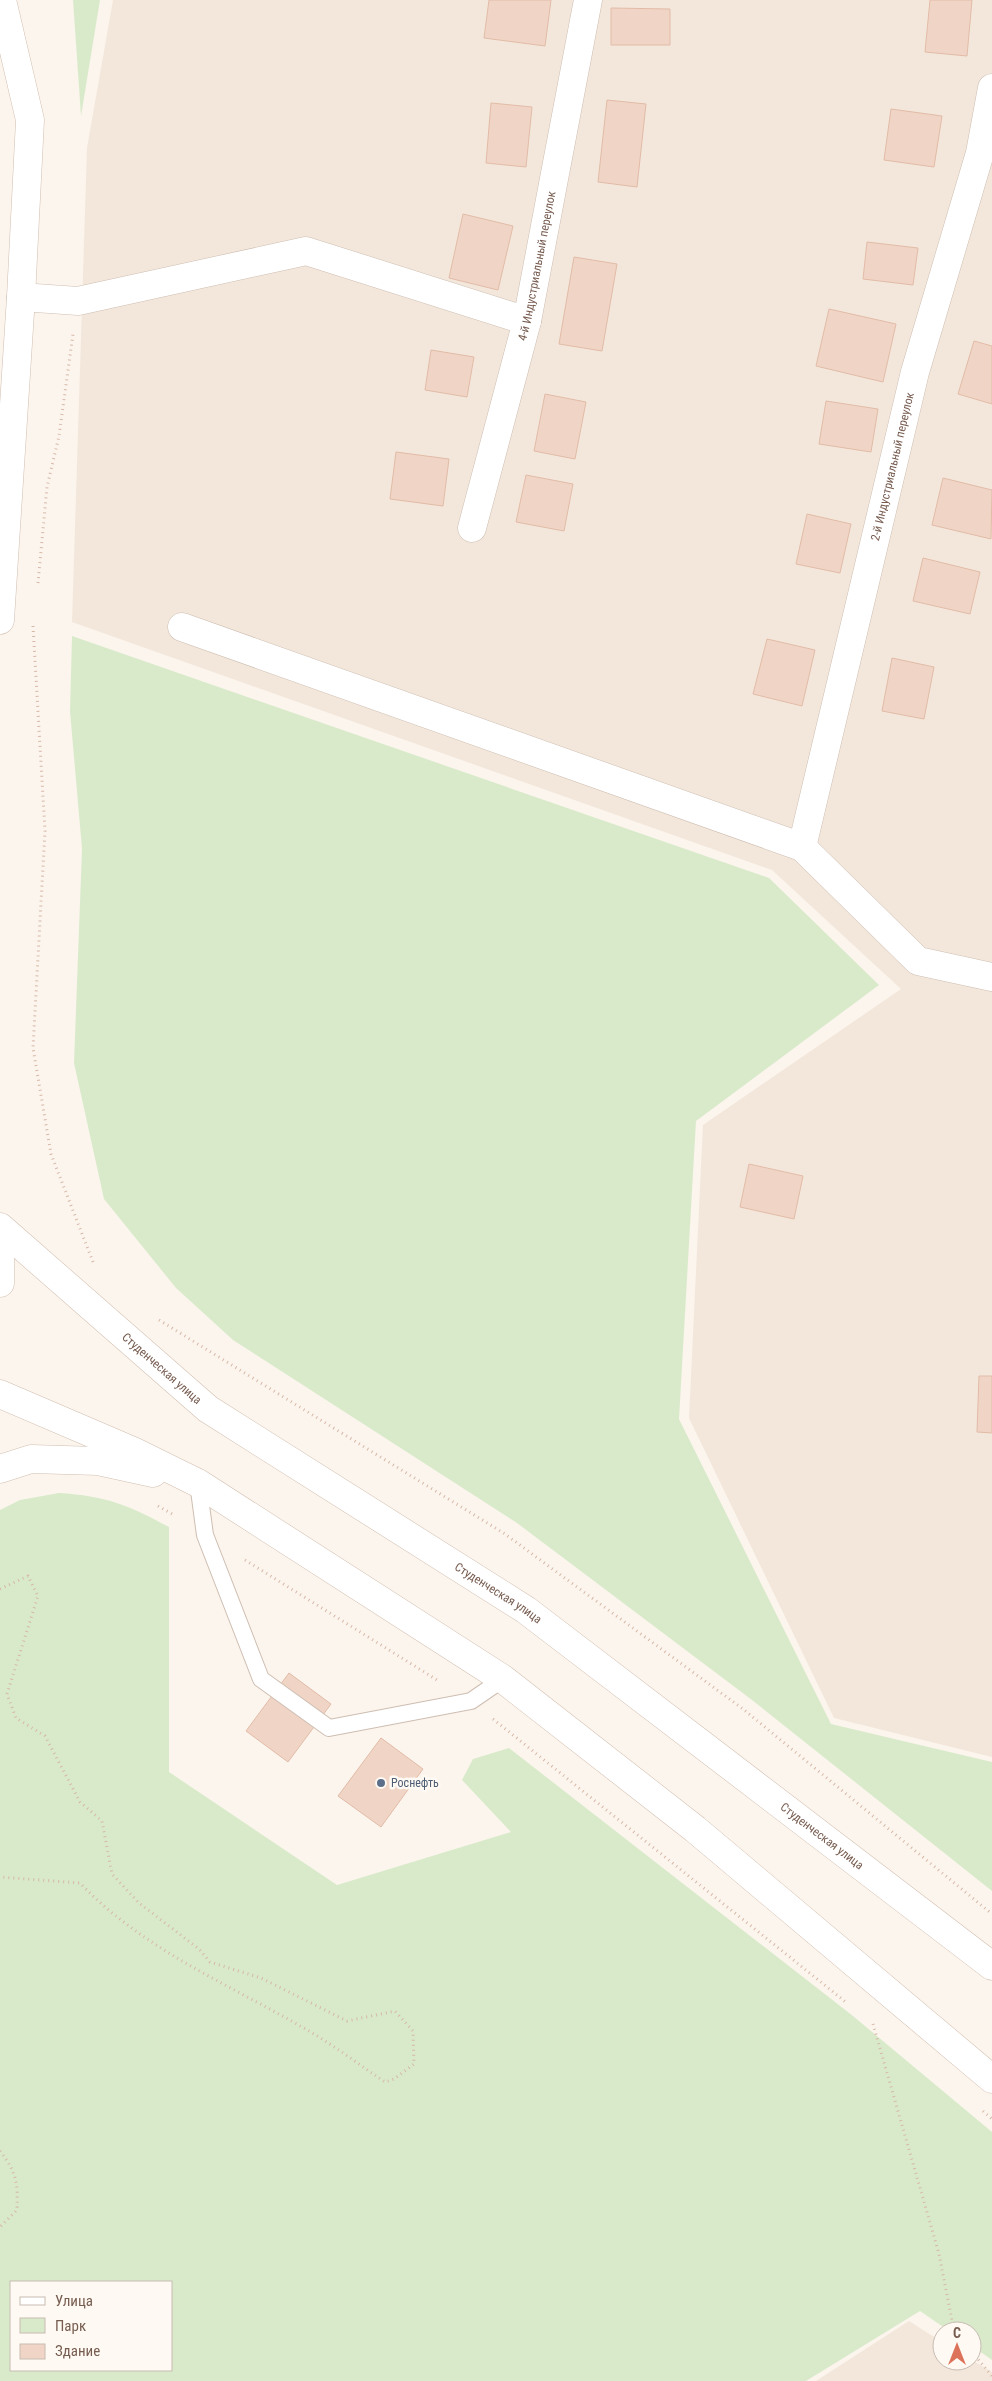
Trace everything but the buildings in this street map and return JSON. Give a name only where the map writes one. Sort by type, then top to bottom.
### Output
[{"type":"main road","points":[[0,620],[21,297],[30,120],[2,0]]},
{"type":"main road","name":"4-й Индустриальный переулок","points":[[472,528],[527,321],[588,0]]},
{"type":"main road","name":"2-й Индустриальный переулок","points":[[802,847],[915,372],[986,155],[992,88]]},
{"type":"main road","points":[[21,297],[78,301],[306,251],[527,321]]},
{"type":"main road","points":[[182,627],[802,847],[918,961],[992,976]]},
{"type":"main road","name":"Студенческая улица","points":[[0,1227],[208,1409],[526,1610],[992,1966]]},
{"type":"main road","points":[[0,1232],[0,1283]]},
{"type":"main road","points":[[0,1394],[133,1451],[198,1483],[504,1679],[696,1829],[992,2079]]},
{"type":"main road","points":[[0,1469],[31,1459],[98,1461],[198,1483]]},
{"type":"lane","points":[[198,1483],[205,1535],[261,1679],[329,1728],[472,1702],[504,1679]]},
{"type":"path","points":[[37,586],[47,487],[59,436],[78,301]]},
{"type":"path","points":[[34,616],[45,831],[33,1048],[50,1154],[92,1262],[98,1268]]},
{"type":"path","points":[[151,1315],[505,1534],[743,1709],[992,1914]]},
{"type":"path","points":[[154,1505],[163,1508],[472,1702],[850,2006]]},
{"type":"path","points":[[0,1589],[28,1576],[38,1596],[7,1694],[16,1718],[45,1736],[80,1802],[102,1821],[105,1847],[112,1874],[139,1903],[199,1949],[210,1962],[261,1978],[346,2021],[394,2011],[413,2031],[414,2064],[394,2079],[385,2082],[303,2027],[167,1954],[104,1908],[80,1883],[0,1877]]},
{"type":"path","points":[[866,2018],[881,2030]]},
{"type":"path","points":[[873,2024],[938,2254],[951,2321]]},
{"type":"path","points":[[977,2107],[992,2119]]},
{"type":"path","points":[[0,2151],[12,2167],[18,2185],[17,2210],[0,2227]]},
{"type":"path","points":[[982,2364],[992,2376]]},
{"type":"shaded area","points":[[113,0],[992,0],[992,1757],[834,1718],[689,1418],[703,1125],[901,989],[772,870],[72,622],[87,148]]},
{"type":"shaded area","points":[[909,2321],[932,2336],[932,2371],[982,2371],[982,2366],[992,2372],[992,2381],[816,2381]]},
{"type":"green space","points":[[73,0],[100,0],[81,116]]},
{"type":"green space","points":[[72,636],[769,878],[879,985],[696,1121],[679,1419],[831,1724],[992,1762],[992,1891],[752,1700],[517,1523],[233,1340],[176,1288],[104,1199],[74,1063],[82,849],[70,711]]},
{"type":"green space","points":[[59,1493],[91,1496],[129,1507],[169,1527],[169,1772],[337,1885],[511,1832],[462,1780],[473,1759],[509,1748],[853,2016],[992,2132],[992,2360],[982,2353],[982,2321],[934,2321],[920,2311],[806,2381],[0,2381],[0,1510],[20,1500]]},
{"type":"place","name":"Роснефть","points":[[381,1783]]}]
